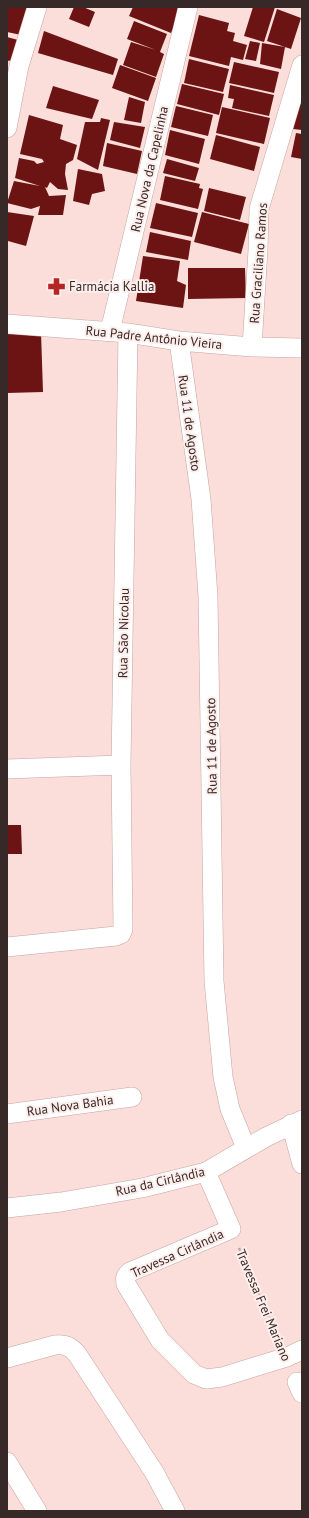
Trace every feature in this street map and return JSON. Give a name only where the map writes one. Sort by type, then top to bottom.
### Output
[{"type":"street","points":[[7,128],[19,66],[37,7]]},
{"type":"street","name":"Rua Nova da Capelinha","points":[[119,332],[188,7]]},
{"type":"street","name":"Rua Graciliano Ramos","points":[[252,347],[259,209],[302,65]]},
{"type":"street","name":"Rua Padre Antônio Vieira","points":[[7,324],[119,332],[179,341],[252,347],[302,348]]},
{"type":"street","name":"Rua São Nicolau","points":[[7,947],[116,936],[121,934],[123,929],[119,332]]},
{"type":"street","name":"Rua 11 de Agosto","points":[[179,341],[201,499],[208,596],[214,981],[223,1077],[230,1109],[246,1148]]},
{"type":"street","points":[[7,770],[121,765]]},
{"type":"street","name":"Rua Nova Bahia","points":[[7,1114],[132,1096]]},
{"type":"street","points":[[296,1122],[302,1164]]},
{"type":"street","name":"Rua da Cirlândia","points":[[7,1208],[61,1202],[120,1192],[206,1172],[246,1148],[296,1122]]},
{"type":"street","points":[[206,1172],[231,1229]]},
{"type":"street","name":"Travessa Cirlândia","points":[[231,1229],[130,1272],[125,1279],[126,1284],[160,1340],[194,1374],[206,1379],[222,1377],[294,1354]]},
{"type":"street","points":[[7,1358],[55,1345],[70,1347],[77,1354],[154,1472],[175,1511]]},
{"type":"street","points":[[7,1462],[37,1511]]},
{"type":"path","name":"Travessa Frei Mariano","points":[[231,1229],[294,1354]]},
{"type":"building","points":[[7,7],[35,7],[26,36],[7,32]]},
{"type":"building","points":[[74,7],[83,7],[95,12],[89,27],[69,19]]},
{"type":"building","points":[[133,7],[182,7],[171,33],[129,16]]},
{"type":"building","points":[[253,7],[275,7],[264,42],[244,36]]},
{"type":"building","points":[[277,9],[301,18],[291,49],[267,41]]},
{"type":"building","points":[[199,15],[229,23],[227,31],[235,33],[233,41],[247,45],[243,60],[231,57],[229,66],[189,56]]},
{"type":"building","points":[[134,21],[167,34],[160,52],[164,54],[156,77],[123,65],[131,42],[156,50],[127,39]]},
{"type":"building","points":[[44,31],[118,59],[113,75],[38,53]]},
{"type":"building","points":[[7,37],[18,40],[14,60],[7,61]]},
{"type":"building","points":[[250,41],[260,43],[256,61],[245,59]]},
{"type":"building","points":[[262,43],[285,47],[281,69],[260,64]]},
{"type":"building","points":[[189,59],[229,69],[223,92],[184,83]]},
{"type":"building","points":[[234,62],[279,72],[274,93],[229,83]]},
{"type":"building","points":[[120,65],[156,78],[148,101],[112,88]]},
{"type":"building","points":[[182,84],[224,94],[219,115],[177,104]]},
{"type":"building","points":[[230,85],[274,95],[269,116],[232,108],[234,99],[228,98]]},
{"type":"building","points":[[53,86],[99,100],[92,119],[46,108]]},
{"type":"building","points":[[129,97],[145,102],[141,123],[124,120]]},
{"type":"building","points":[[297,102],[302,103],[302,130],[293,129]]},
{"type":"building","points":[[176,106],[213,115],[208,136],[171,127]]},
{"type":"building","points":[[222,107],[270,118],[264,144],[216,133]]},
{"type":"building","points":[[29,115],[63,125],[60,139],[77,145],[73,160],[66,164],[65,174],[68,190],[58,189],[50,182],[47,188],[45,187],[49,196],[66,195],[63,215],[38,215],[40,206],[31,209],[7,203],[14,181],[40,186],[15,178],[19,158],[34,161],[37,164],[44,162],[42,159],[20,154]]},
{"type":"building","points":[[101,118],[110,120],[98,170],[77,159],[85,122],[100,122]]},
{"type":"building","points":[[114,122],[145,127],[140,148],[110,140]]},
{"type":"building","points":[[170,130],[205,139],[199,164],[165,155]]},
{"type":"building","points":[[296,133],[302,134],[302,159],[291,157]]},
{"type":"building","points":[[216,135],[260,147],[254,171],[210,159]]},
{"type":"building","points":[[107,143],[142,151],[137,174],[103,166]]},
{"type":"building","points":[[167,159],[199,168],[195,181],[163,173]]},
{"type":"building","points":[[78,169],[102,174],[105,191],[92,194],[89,205],[73,201]]},
{"type":"building","points":[[165,176],[200,184],[199,188],[203,189],[198,209],[160,200]]},
{"type":"building","points":[[209,188],[246,197],[240,220],[204,211]]},
{"type":"building","points":[[156,203],[198,213],[192,237],[150,228]]},
{"type":"building","points":[[7,212],[34,216],[26,246],[8,241],[7,245]]},
{"type":"building","points":[[202,212],[249,224],[241,254],[194,242]]},
{"type":"building","points":[[150,232],[191,241],[188,260],[146,252]]},
{"type":"building","points":[[143,256],[180,261],[177,281],[186,285],[183,308],[136,301]]},
{"type":"building","points":[[188,268],[245,268],[246,298],[188,299]]},
{"type":"building","points":[[7,332],[41,332],[43,392],[7,393]]},
{"type":"building","points":[[7,825],[21,825],[22,854],[7,854]]},
{"type":"place","name":"Farmácia Kallia","points":[[56,286]]}]
